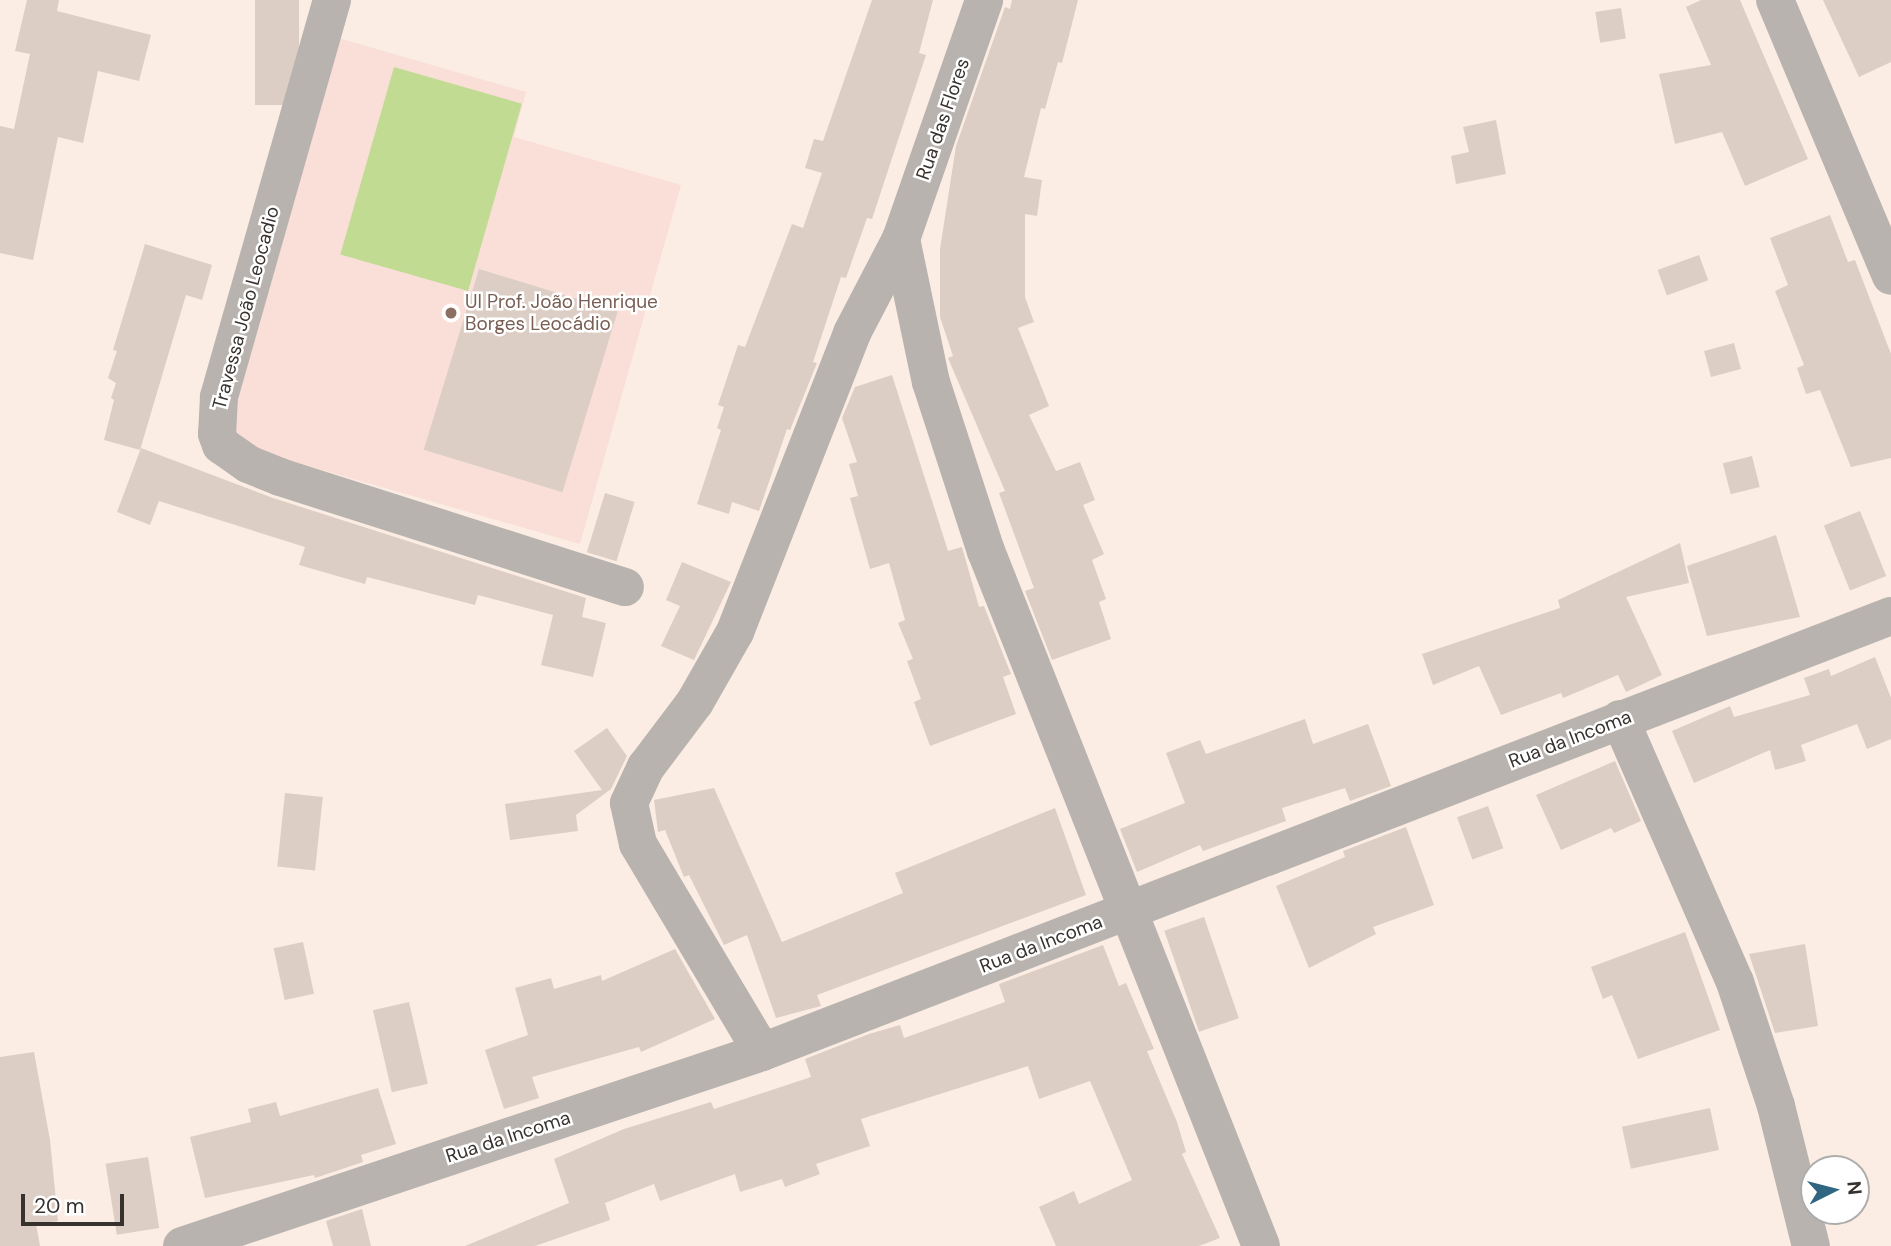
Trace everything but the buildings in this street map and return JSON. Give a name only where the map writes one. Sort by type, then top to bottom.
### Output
[{"type":"street","name":"Travessa João Leocadio","points":[[332,0],[219,397],[217,433],[221,445],[248,464],[280,477],[625,587]]},
{"type":"street","name":"Rua das Flores","points":[[762,1052],[638,844],[629,803],[646,767],[695,702],[730,642],[852,333],[901,239],[984,0]]},
{"type":"street","points":[[1774,0],[1891,275]]},
{"type":"street","points":[[901,239],[931,382],[986,551],[1126,912],[1261,1246]]},
{"type":"street","name":"Rua da Incoma","points":[[182,1246],[762,1052],[1891,616]]},
{"type":"street","points":[[1620,719],[1735,982],[1776,1106],[1811,1246]]},
{"type":"shaded area","name":"UI Prof. João Henrique Borges Leocádio","points":[[335,37],[526,92],[514,137],[681,185],[580,544],[221,441]]},
{"type":"green space","points":[[394,67],[522,104],[468,291],[340,254]]},
{"type":"place","name":"UI Prof. João Henrique Borges Leocádio","points":[[451,313]]}]
